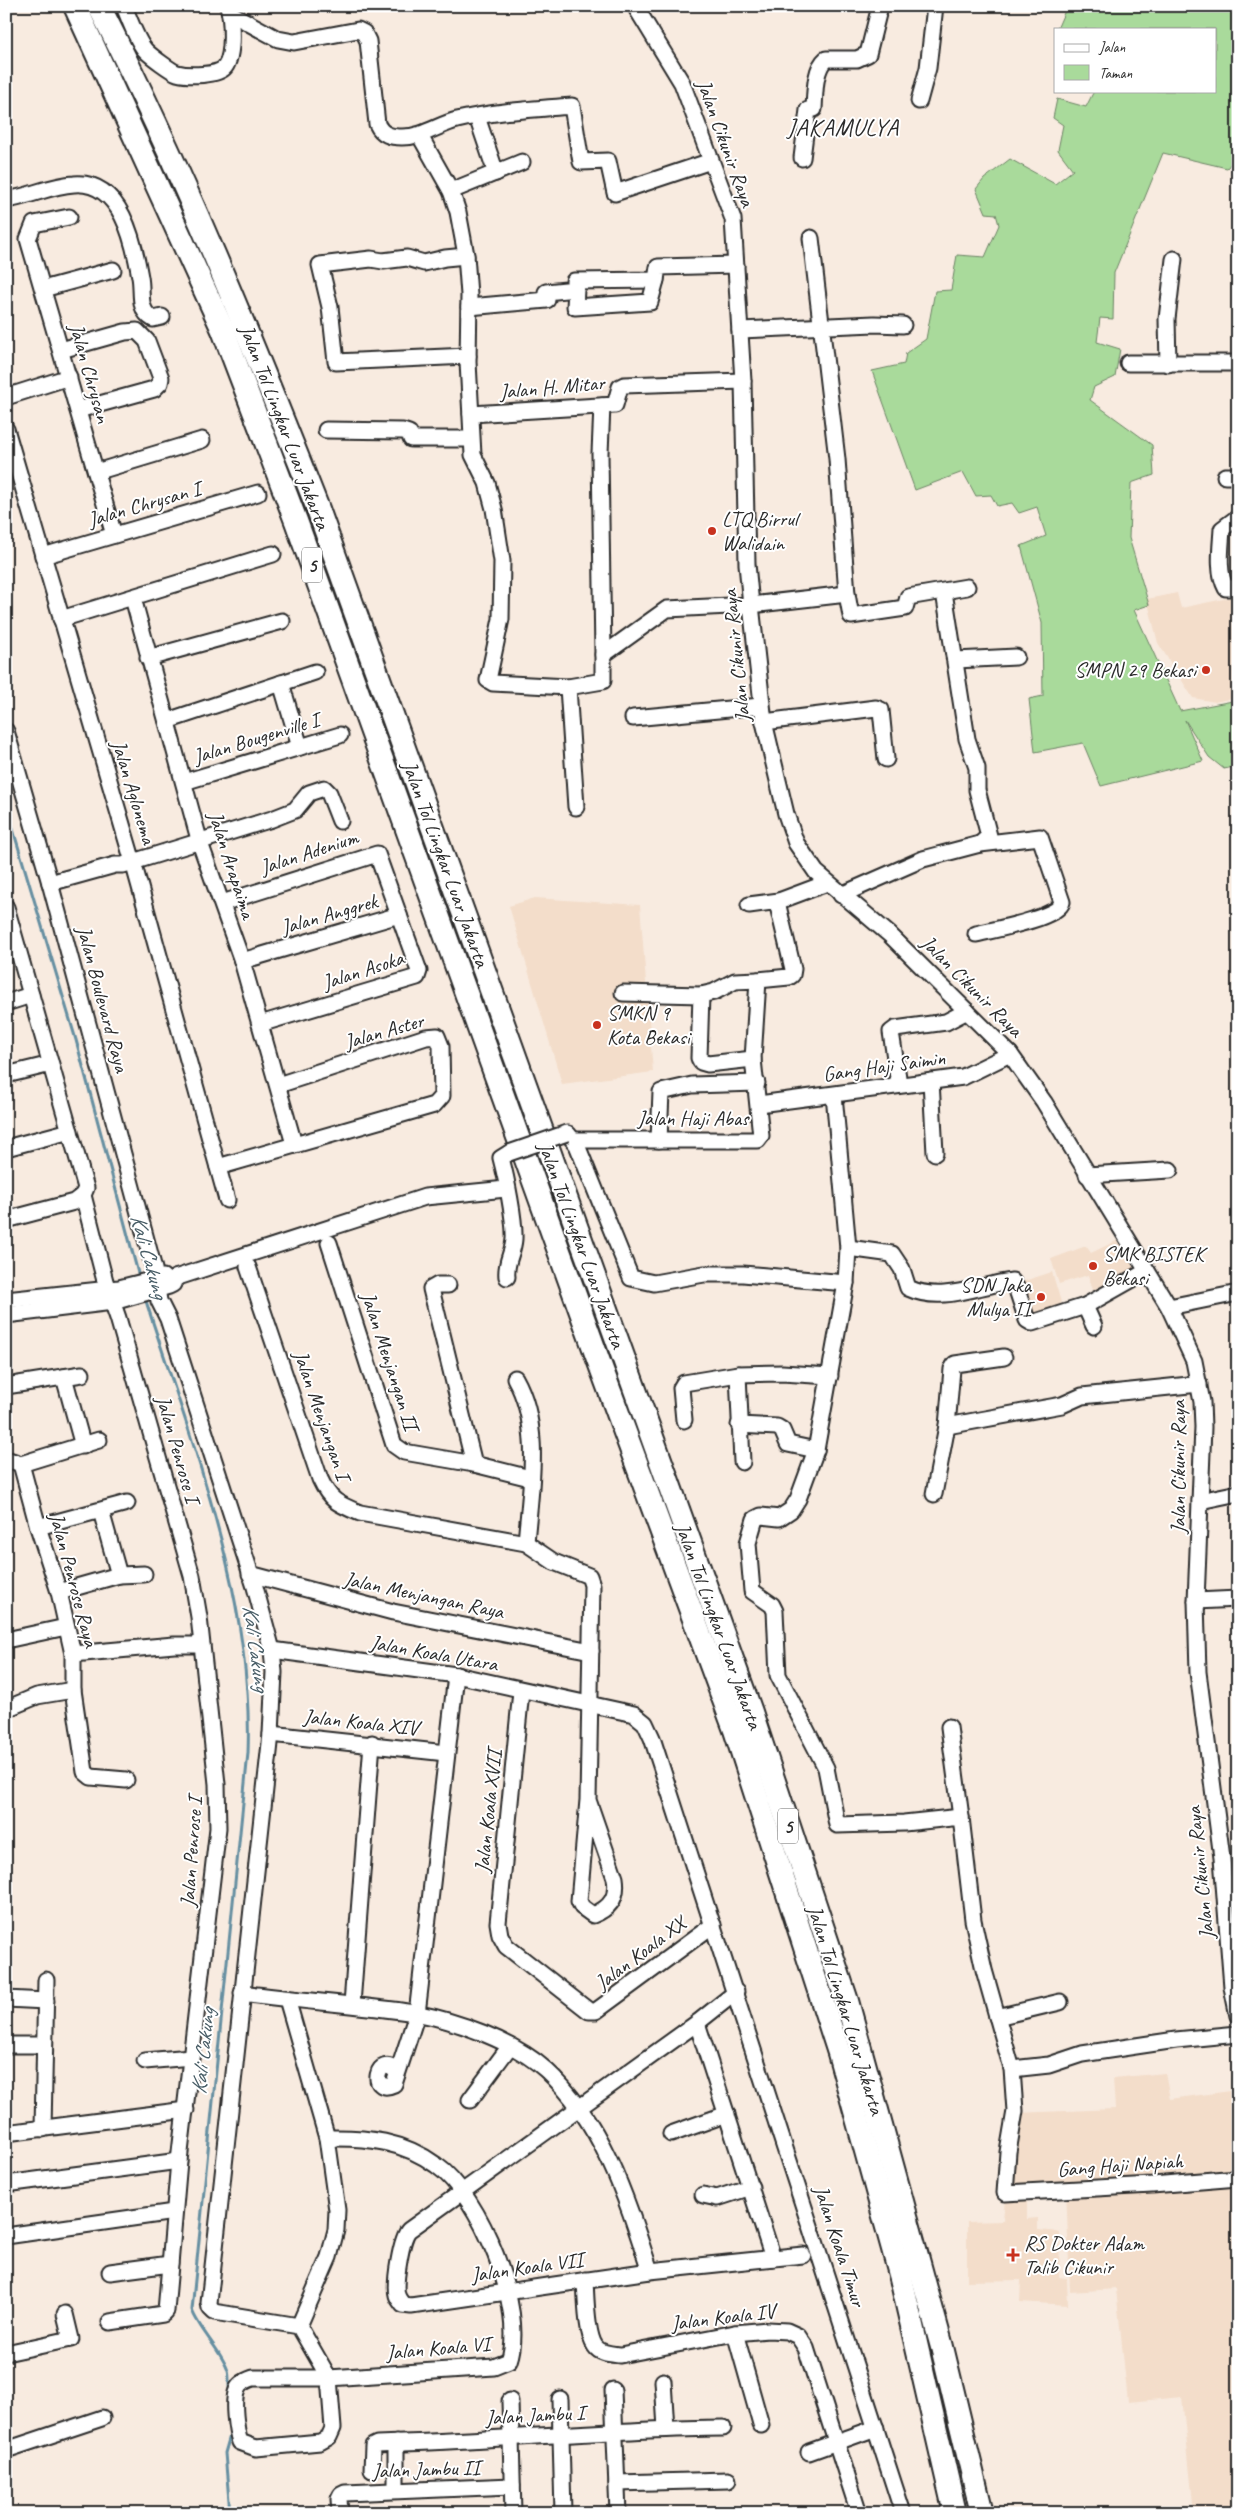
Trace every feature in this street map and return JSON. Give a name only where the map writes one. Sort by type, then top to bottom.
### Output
[{"type":"highway","name":"Jalan Tol Lingkar Luar Jakarta","points":[[75,6],[223,330],[296,521],[598,1362],[735,1730],[840,2053],[901,2278],[955,2513]]},
{"type":"highway","name":"Jalan Tol Lingkar Luar Jakarta","points":[[99,6],[134,75],[240,313],[318,509],[747,1703],[847,2001],[942,2347],[982,2513]]},
{"type":"street","points":[[124,6],[145,51],[179,74],[220,71],[227,64],[230,50],[229,10]]},
{"type":"street","name":"Jalan Cikunir Raya","points":[[635,6],[677,73],[731,210],[743,381],[747,564],[750,605],[764,722],[786,814],[796,842],[807,861],[827,883],[890,935],[1010,1054],[1044,1102],[1146,1271],[1170,1307],[1194,1361],[1203,1427],[1196,1601],[1198,1672],[1233,1939],[1232,1986],[1238,2016]]},
{"type":"street","points":[[802,158],[808,110],[814,109],[818,74],[822,62],[826,59],[857,59],[868,54],[880,6]]},
{"type":"street","points":[[919,101],[928,68],[935,6]]},
{"type":"street","points":[[229,10],[278,39],[294,42],[358,30],[364,34],[368,41],[377,124],[381,132],[401,137],[420,136],[437,126],[477,116],[572,106],[581,162],[608,161],[615,192],[711,161]]},
{"type":"street","points":[[477,116],[496,172]]},
{"type":"street","points":[[420,136],[451,191],[458,212],[466,256],[469,307],[468,356],[471,439],[473,455],[485,478],[494,509],[502,561],[501,620],[488,680],[493,683],[568,687],[603,682],[600,453],[602,406]]},
{"type":"street","points":[[451,191],[522,162]]},
{"type":"street","points":[[6,200],[74,184],[94,186],[119,208],[128,228],[141,279],[141,301],[147,316],[152,319],[162,317]]},
{"type":"street","name":"Jalan Chrysan","points":[[69,217],[34,224],[28,239],[114,535]]},
{"type":"street","points":[[811,238],[837,459],[847,594],[851,616],[905,608],[908,597],[967,587]]},
{"type":"street","points":[[466,256],[424,263],[407,258],[320,264],[332,320],[336,362],[468,356]]},
{"type":"street","points":[[1168,364],[1167,319],[1174,260]]},
{"type":"street","points":[[656,280],[574,281],[576,289],[575,307],[650,302],[656,280],[658,267],[736,265]]},
{"type":"street","points":[[43,289],[113,270]]},
{"type":"street","points":[[469,307],[547,300],[546,292],[576,289]]},
{"type":"street","points":[[740,330],[821,326],[904,326]]},
{"type":"street","points":[[61,350],[132,330],[137,331],[148,340],[161,378],[160,383],[154,389],[78,410]]},
{"type":"street","points":[[1128,363],[1238,363]]},
{"type":"street","points":[[6,397],[69,377]]},
{"type":"street","name":"Jalan H. Mitar","points":[[471,414],[615,404],[620,387],[624,385],[743,381]]},
{"type":"street","name":"Jalan Aglonema","points":[[6,429],[61,619],[128,863],[227,1200]]},
{"type":"street","points":[[326,430],[402,431],[409,433],[411,439],[471,439]]},
{"type":"street","points":[[96,472],[202,440]]},
{"type":"street","name":"Jalan Chrysan I","points":[[43,556],[258,493]]},
{"type":"street","points":[[1238,517],[1222,529],[1220,555],[1226,588],[1238,588]]},
{"type":"street","points":[[61,619],[273,554]]},
{"type":"street","points":[[944,592],[967,739],[977,768],[977,790],[989,836],[980,844]]},
{"type":"street","points":[[603,655],[667,609],[750,605],[847,594]]},
{"type":"street","name":"Jalan Arapaima","points":[[133,598],[200,843],[242,961],[294,1144]]},
{"type":"street","points":[[148,658],[282,621]]},
{"type":"street","points":[[956,660],[1016,657]]},
{"type":"street","points":[[167,721],[315,672]]},
{"type":"street","points":[[281,683],[300,747]]},
{"type":"street","points":[[568,687],[576,807]]},
{"type":"street","points":[[633,718],[761,706]]},
{"type":"street","points":[[764,722],[876,708],[882,710],[886,759]]},
{"type":"street","name":"Jalan Boulevard Raya","points":[[6,731],[51,887],[161,1306],[168,1319],[250,1574],[272,1650],[274,1672],[271,1734],[209,2303],[210,2308],[214,2312],[299,2326]]},
{"type":"street","name":"Jalan Bougenville I","points":[[184,782],[340,735]]},
{"type":"street","points":[[51,887],[115,864],[128,863],[200,843],[295,810],[309,793],[324,788],[329,792],[340,821]]},
{"type":"street","points":[[841,895],[923,859],[980,844],[1040,837],[1062,902],[1058,909],[1025,922],[976,934]]},
{"type":"street","name":"Jalan Adenium","points":[[222,902],[377,854],[399,915]]},
{"type":"street","points":[[749,905],[779,902],[827,883]]},
{"type":"street","points":[[623,993],[701,995],[714,992],[735,981],[792,975],[793,969],[778,906],[779,902]]},
{"type":"street","name":"Jalan Penrose I","points":[[6,907],[10,936],[32,995],[86,1188],[83,1195],[115,1294],[190,1568],[200,1617],[217,1784],[218,1828],[179,2161],[166,2311],[163,2314],[110,2322]]},
{"type":"street","name":"Jalan Anggrek","points":[[242,961],[399,915]]},
{"type":"street","name":"Jalan Asoka","points":[[260,1024],[417,977],[419,971],[399,915]]},
{"type":"street","name":"Jalan Haji Abas","points":[[506,1189],[507,1183],[501,1158],[509,1152],[571,1136],[659,1140],[758,1140],[761,1136],[754,1059],[758,980]]},
{"type":"street","points":[[6,1003],[32,995]]},
{"type":"street","points":[[701,995],[699,1058],[701,1062],[708,1064],[754,1059]]},
{"type":"street","points":[[900,1084],[891,1032],[946,1022],[967,1011]]},
{"type":"street","name":"Jalan Aster","points":[[278,1085],[426,1037],[437,1036],[439,1039],[442,1096],[440,1101],[434,1105],[294,1144]]},
{"type":"street","name":"Gang Haji Saimin","points":[[759,1104],[963,1077],[1010,1054]]},
{"type":"street","points":[[6,1075],[51,1064]]},
{"type":"street","points":[[931,1081],[935,1152]]},
{"type":"street","points":[[659,1140],[661,1092],[692,1085],[757,1083]]},
{"type":"street","points":[[834,1095],[848,1248],[846,1283],[816,1450],[798,1499],[791,1510],[779,1518],[761,1516],[755,1519],[748,1542],[747,1556],[752,1591],[772,1605],[775,1610],[779,1679],[826,1768],[836,1822],[839,1826],[961,1817]]},
{"type":"street","points":[[6,1148],[70,1131]]},
{"type":"street","points":[[571,1136],[631,1278],[654,1283],[704,1274],[743,1274],[846,1283]]},
{"type":"street","points":[[218,1167],[294,1144]]},
{"type":"street","points":[[1087,1175],[1170,1170]]},
{"type":"street","points":[[6,1315],[115,1294],[155,1282],[173,1284],[175,1278],[425,1197],[506,1189],[514,1236],[513,1247],[506,1267],[507,1277]]},
{"type":"street","points":[[6,1220],[74,1202],[83,1195]]},
{"type":"street","name":"Jalan Menjangan II","points":[[329,1243],[394,1445],[404,1452],[474,1464],[530,1478]]},
{"type":"street","points":[[848,1248],[892,1254],[902,1269],[908,1288],[918,1293],[936,1295],[956,1293],[1012,1281],[1016,1287],[1027,1320],[1032,1323],[1085,1306],[1146,1271]]},
{"type":"street","name":"Jalan Menjangan I","points":[[248,1267],[320,1479],[328,1496],[339,1505],[360,1514],[526,1543]]},
{"type":"street","points":[[448,1285],[438,1285],[431,1290],[474,1464]]},
{"type":"street","points":[[1170,1307],[1238,1293]]},
{"type":"street","points":[[6,1300],[115,1294]]},
{"type":"street","points":[[1085,1306],[1094,1326]]},
{"type":"street","points":[[934,1494],[947,1426],[952,1368],[955,1364],[1004,1357]]},
{"type":"street","points":[[684,1420],[683,1384],[738,1374],[782,1373],[830,1376]]},
{"type":"street","points":[[6,1386],[82,1374]]},
{"type":"street","points":[[738,1374],[742,1462]]},
{"type":"street","points":[[64,1377],[83,1446]]},
{"type":"street","points":[[515,1378],[522,1392],[533,1448],[526,1543],[554,1562],[589,1576],[592,1585],[588,1703],[588,1800],[579,1901],[582,1907],[593,1915],[604,1911],[612,1903],[617,1891],[615,1878],[588,1800]]},
{"type":"street","points":[[947,1426],[1062,1405],[1082,1396],[1198,1384]]},
{"type":"street","points":[[739,1425],[777,1427],[782,1430],[788,1444],[816,1450]]},
{"type":"street","points":[[6,1459],[21,1464],[99,1440]]},
{"type":"street","name":"Jalan Penrose Raya","points":[[21,1464],[38,1527],[59,1592],[74,1654],[73,1690],[86,1772],[91,1777],[126,1780]]},
{"type":"street","points":[[1200,1500],[1238,1494]]},
{"type":"street","points":[[38,1527],[127,1503]]},
{"type":"street","points":[[101,1511],[119,1575]]},
{"type":"street","points":[[59,1592],[119,1575],[144,1574]]},
{"type":"street","name":"Jalan Menjangan Raya","points":[[250,1574],[385,1610],[591,1651]]},
{"type":"street","points":[[1196,1601],[1238,1600]]},
{"type":"street","points":[[6,1640],[66,1627]]},
{"type":"street","points":[[74,1654],[174,1645],[202,1645]]},
{"type":"street","name":"Jalan Koala Utara","points":[[272,1650],[456,1675],[634,1714],[645,1722],[652,1738],[713,1925]]},
{"type":"street","points":[[396,2072],[417,2014],[456,1675]]},
{"type":"street","points":[[6,1708],[36,1696],[73,1690]]},
{"type":"street","name":"Jalan Koala XVII","points":[[500,1935],[498,1923],[521,1690]]},
{"type":"street","points":[[949,1727],[973,1920],[1012,2069],[1049,2065],[1082,2054],[1176,2040],[1238,2034]]},
{"type":"street","name":"Jalan Koala XIV","points":[[271,1734],[446,1752]]},
{"type":"street","points":[[352,2004],[372,1743]]},
{"type":"street","name":"Jalan Koala XX","points":[[500,1935],[512,1951],[589,2011],[602,2008],[713,1925]]},
{"type":"street","name":"Jalan Koala Timur","points":[[713,1925],[903,2513]]},
{"type":"street","points":[[43,2129],[46,1980]]},
{"type":"street","points":[[463,2192],[578,2107],[697,2023],[736,1992]]},
{"type":"street","points":[[242,1993],[352,2004],[446,2020],[510,2046],[546,2070],[578,2107],[622,2188],[650,2271]]},
{"type":"street","points":[[6,1999],[46,2001]]},
{"type":"street","points":[[287,1999],[328,2138],[337,2210],[336,2230],[329,2257],[299,2326],[329,2378],[333,2428],[329,2437],[320,2442],[256,2448],[240,2442],[236,2431],[236,2390],[244,2381],[253,2378],[329,2378]]},
{"type":"street","points":[[997,2017],[1060,2002]]},
{"type":"street","points":[[697,2023],[773,2258]]},
{"type":"street","points":[[6,2045],[44,2045]]},
{"type":"street","points":[[470,2100],[510,2046]]},
{"type":"street","points":[[145,2061],[191,2057]]},
{"type":"street","name":"Gang Haji Napiah","points":[[1012,2069],[1015,2111],[1008,2152],[1006,2193],[1126,2187],[1238,2178]]},
{"type":"street","points":[[6,2132],[43,2129],[186,2110]]},
{"type":"street","points":[[672,2134],[727,2114]]},
{"type":"street","points":[[328,2138],[360,2137],[387,2141],[414,2152],[438,2166],[463,2192],[492,2246],[507,2290]]},
{"type":"street","points":[[6,2184],[179,2161]]},
{"type":"street","points":[[703,2194],[717,2198],[751,2187]]},
{"type":"street","name":"Jalan Koala VII","points":[[463,2192],[405,2234],[396,2287],[397,2297],[403,2305],[411,2306],[507,2290],[650,2271],[803,2255]]},
{"type":"street","points":[[6,2236],[174,2212]]},
{"type":"street","points":[[110,2272],[170,2264]]},
{"type":"street","name":"Jalan Koala IV","points":[[585,2280],[591,2335],[595,2346],[606,2354],[620,2355],[735,2333],[787,2331],[798,2336],[806,2348],[859,2513]]},
{"type":"street","name":"Jalan Koala VI","points":[[329,2378],[494,2367],[508,2361],[512,2350],[512,2337],[507,2290]]},
{"type":"street","points":[[6,2353],[71,2339],[65,2314]]},
{"type":"street","points":[[735,2333],[761,2426]]},
{"type":"street","points":[[664,2381],[666,2429]]},
{"type":"street","points":[[613,2390],[618,2513]]},
{"type":"street","points":[[560,2399],[563,2513]]},
{"type":"street","points":[[510,2401],[513,2513]]},
{"type":"street","points":[[6,2450],[102,2418]]},
{"type":"street","name":"Jalan Jambu I","points":[[372,2470],[373,2446],[377,2444],[666,2429],[723,2428]]},
{"type":"street","points":[[809,2452],[876,2428]]},
{"type":"street","points":[[396,2443],[396,2490]]},
{"type":"street","points":[[617,2483],[728,2480]]},
{"type":"street","name":"Jalan Jambu II","points":[[340,2513],[339,2499],[341,2495],[396,2490],[512,2486]]},
{"type":"shaded area","name":"SMPN 29 Bekasi","points":[[1177,593],[1181,608],[1238,596],[1238,697],[1215,702],[1193,698],[1158,643],[1147,599]]},
{"type":"shaded area","name":"SMKN 9 Kota Bekasi","points":[[535,898],[640,905],[653,1072],[562,1084],[509,906]]},
{"type":"shaded area","name":"SMK BISTEK Bekasi","points":[[1120,1239],[1138,1273],[1095,1296],[1088,1275],[1059,1284],[1051,1259],[1086,1246],[1091,1253]]},
{"type":"shaded area","name":"SDN Jaka Mulya II","points":[[1052,1272],[1064,1312],[1031,1322],[1018,1283]]},
{"type":"shaded area","points":[[1165,2073],[1170,2099],[1238,2090],[1238,2513],[1194,2513],[1182,2397],[1128,2402],[1116,2289],[1070,2292],[1066,2187],[1006,2190],[1016,2113],[1115,2109],[1113,2078]]},
{"type":"shaded area","name":"RS Dokter Adam Talib Cikunir","points":[[1027,2197],[1027,2219],[1038,2218],[1038,2230],[1060,2232],[1059,2277],[1067,2278],[1068,2305],[1020,2302],[1021,2280],[967,2281],[967,2222],[1003,2221],[1005,2198]]},
{"type":"green space","points":[[1067,6],[1238,6],[1238,155],[1227,168],[1163,153],[1114,273],[1113,319],[1100,318],[1097,342],[1120,349],[1115,377],[1094,387],[1090,400],[1152,445],[1154,475],[1131,483],[1129,538],[1149,605],[1134,610],[1180,711],[1238,700],[1238,766],[1224,769],[1209,757],[1185,720],[1203,761],[1101,786],[1083,743],[1035,752],[1029,699],[1043,696],[1042,623],[1021,546],[1046,536],[1037,507],[1019,513],[1012,503],[997,506],[991,495],[976,496],[963,472],[915,490],[872,371],[904,364],[906,353],[926,339],[935,291],[951,290],[957,255],[985,257],[999,225],[996,214],[986,213],[976,189],[984,179],[1010,159],[1055,184],[1073,170],[1058,150],[1063,125],[1053,118],[1057,99],[1086,107],[1094,92],[1216,92],[1216,28],[1057,28]]},
{"type":"waterway","name":"Kali Cakung","points":[[6,806],[76,1040],[139,1277]]},
{"type":"waterway","name":"Kali Cakung","points":[[145,1298],[200,1465],[216,1522],[241,1636],[247,1694],[248,1753],[192,2310],[195,2318],[225,2363],[229,2374],[230,2394]]},
{"type":"waterway","name":"Kali Cakung","points":[[230,2513],[225,2453],[231,2432]]},
{"type":"place","name":"LTQ Birrul Walidain","points":[[712,531]]},
{"type":"place","name":"SMPN 29 Bekasi","points":[[1206,670]]},
{"type":"place","name":"SMKN 9 Kota Bekasi","points":[[597,1025]]},
{"type":"place","name":"SMK BISTEK Bekasi","points":[[1093,1266]]},
{"type":"place","name":"SDN Jaka Mulya II","points":[[1041,1297]]},
{"type":"place","name":"RS Dokter Adam Talib Cikunir","points":[[1013,2255]]},
{"type":"district","name":"JAKAMULYA","points":[[843,127]]}]
